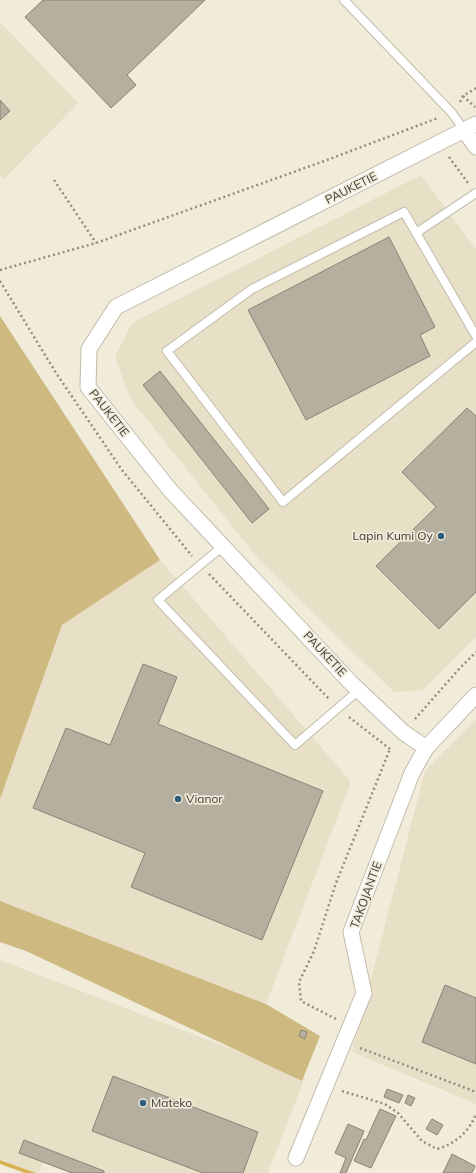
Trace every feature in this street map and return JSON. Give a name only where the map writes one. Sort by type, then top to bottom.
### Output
[{"type":"street","points":[[470,127],[476,147]]},
{"type":"street","name":"PAUKETIE","points":[[426,748],[403,732],[359,690],[170,490],[88,387],[89,349],[116,308],[470,127]]},
{"type":"street","name":"TAKOJANTIE","points":[[296,1158],[364,993],[351,932],[412,773],[426,748],[476,695]]},
{"type":"lane","points":[[344,0],[452,113],[470,127]]},
{"type":"lane","points":[[416,233],[476,193]]},
{"type":"lane","points":[[476,336],[404,212],[252,289],[167,351],[282,502],[476,342]]},
{"type":"lane","points":[[223,546],[158,600],[295,745],[359,690]]},
{"type":"path","points":[[0,270],[96,243],[327,160],[452,113],[464,96],[476,88]]},
{"type":"path","points":[[464,96],[476,108]]},
{"type":"path","points":[[54,180],[96,243]]},
{"type":"path","points":[[344,1043],[476,1092]]},
{"type":"path","points":[[326,1085],[385,1104],[398,1113],[422,1141],[437,1149],[447,1146],[464,1134],[476,1114]]},
{"type":"shaded area","points":[[0,22],[78,103],[4,179],[0,175]]},
{"type":"shaded area","points":[[421,175],[476,249],[476,637],[423,690],[394,692],[259,560],[130,398],[115,357],[132,323]]},
{"type":"shaded area","points":[[0,316],[160,560],[62,625],[0,799]]},
{"type":"shaded area","points":[[160,560],[351,782],[266,1004],[0,901],[0,799],[62,625]]},
{"type":"shaded area","points":[[476,719],[476,1104],[352,1052],[425,771]]},
{"type":"shaded area","points":[[0,901],[266,1004],[320,1036],[302,1081],[26,951],[0,942]]},
{"type":"shaded area","points":[[0,960],[305,1077],[268,1173],[72,1173],[43,1162],[39,1173],[36,1173],[0,1159]]},
{"type":"shaded area","points":[[0,1160],[36,1173],[25,1173],[0,1164]]},
{"type":"building","points":[[43,0],[205,0],[127,75],[136,85],[111,108],[25,17]]},
{"type":"building","points":[[0,100],[10,111],[0,120]]},
{"type":"building","points":[[389,237],[435,327],[420,335],[430,356],[306,420],[248,310]]},
{"type":"building","points":[[160,371],[269,509],[252,523],[143,385]]},
{"type":"building","name":"Lapin Kumi Oy","points":[[467,408],[476,416],[476,592],[439,629],[376,566],[436,507],[402,472]]},
{"type":"building","name":"Vianor","points":[[143,664],[177,677],[158,724],[323,791],[262,940],[131,887],[145,853],[33,808],[66,728],[110,745]]},
{"type":"building","points":[[445,985],[476,998],[476,1064],[422,1042]]},
{"type":"building","points":[[301,1030],[307,1032],[305,1039],[299,1036]]},
{"type":"building","name":"Mateko","points":[[113,1076],[258,1132],[243,1173],[203,1173],[92,1131]]},
{"type":"building","points":[[387,1089],[403,1095],[399,1103],[384,1097]]},
{"type":"building","points":[[408,1095],[415,1098],[411,1106],[405,1103]]},
{"type":"building","points":[[380,1109],[396,1116],[371,1168],[354,1161],[364,1139],[366,1140]]},
{"type":"building","points":[[432,1119],[443,1125],[437,1135],[426,1129]]},
{"type":"building","points":[[348,1124],[364,1131],[346,1173],[340,1173],[346,1158],[335,1153]]},
{"type":"building","points":[[24,1140],[104,1171],[104,1173],[72,1173],[19,1153]]},
{"type":"building","points":[[452,1154],[475,1166],[472,1173],[443,1173]]},
{"type":"place","name":"Lapin Kumi Oy","points":[[441,536]]},
{"type":"place","name":"Vianor","points":[[178,799]]},
{"type":"place","name":"Mateko","points":[[143,1103]]}]
